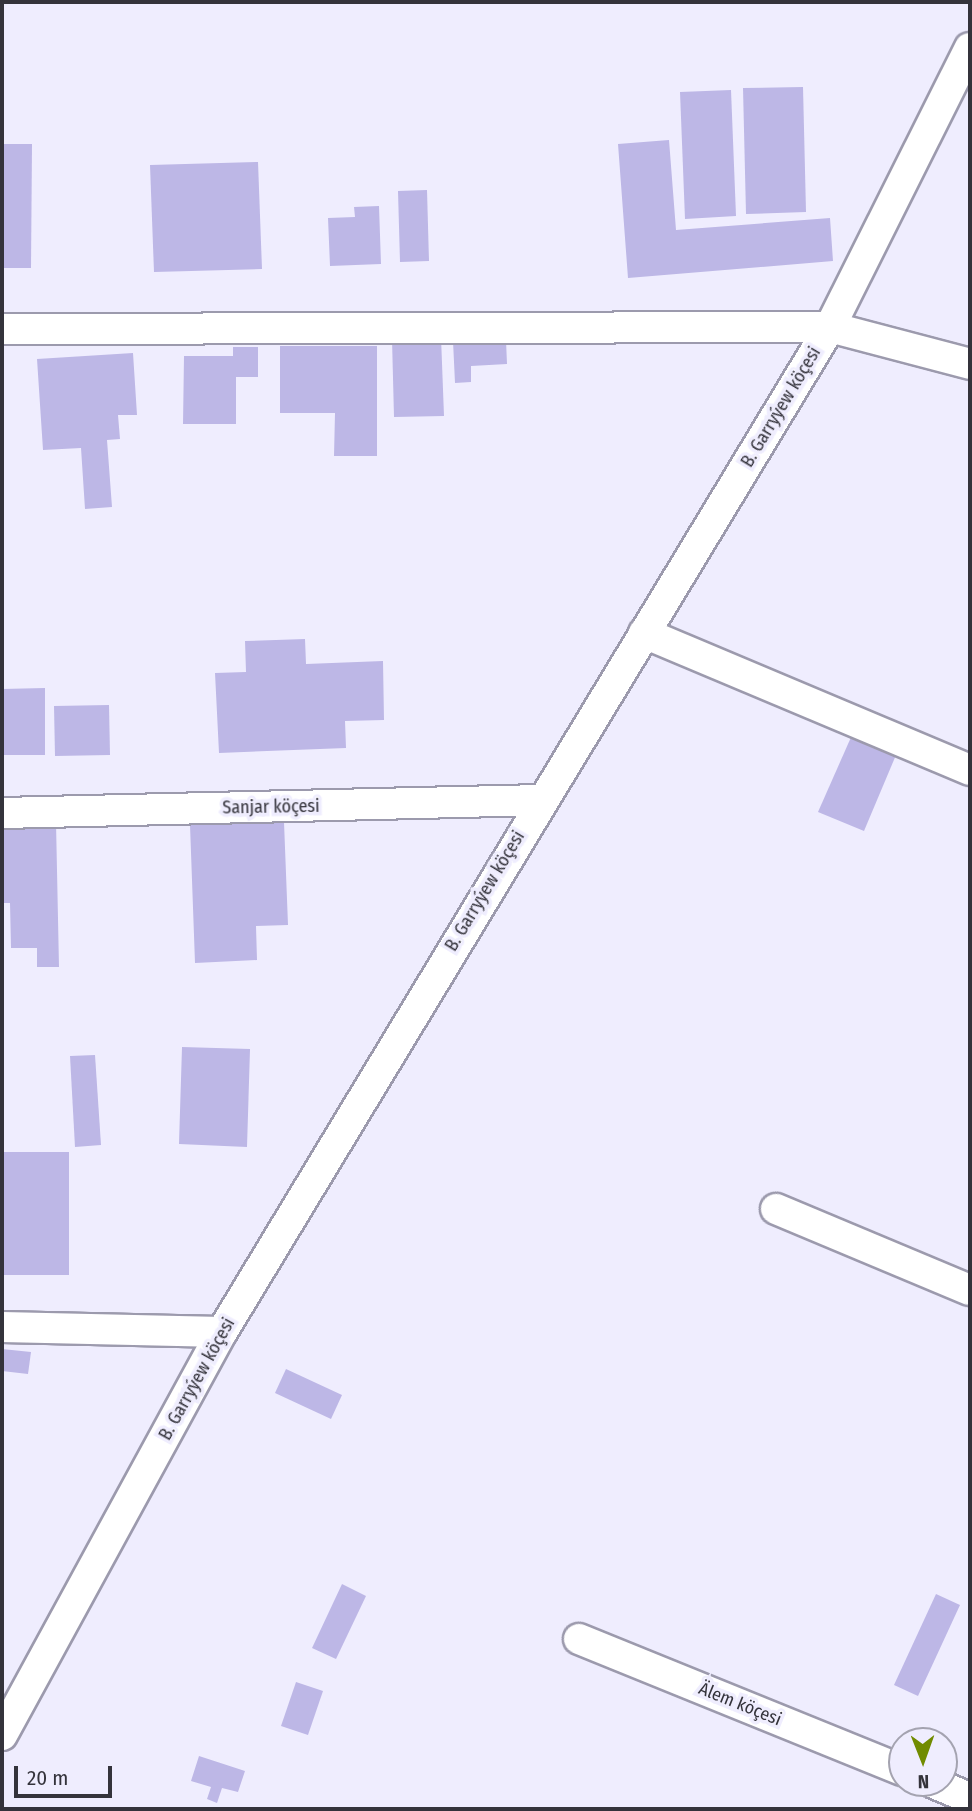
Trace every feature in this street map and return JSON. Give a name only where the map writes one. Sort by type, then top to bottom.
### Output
[{"type":"street","name":"B. Garryýew köçesi","points":[[2,1735],[222,1332],[540,800],[830,327],[970,48]]},
{"type":"street","points":[[2,329],[830,327],[970,364]]},
{"type":"street","points":[[644,633],[970,770]]},
{"type":"street","name":"Sanjar köçesi","points":[[2,814],[540,800]]},
{"type":"street","points":[[776,1209],[970,1290]]},
{"type":"street","points":[[2,1327],[222,1332]]},
{"type":"street","name":"Älem köçesi","points":[[579,1639],[888,1764]]},
{"type":"building","points":[[803,87],[806,212],[746,214],[743,88]]},
{"type":"building","points":[[731,90],[736,216],[685,219],[680,92]]},
{"type":"building","points":[[669,140],[676,230],[830,218],[833,261],[628,278],[618,144]]},
{"type":"building","points":[[2,144],[32,144],[31,268],[2,268]]},
{"type":"building","points":[[258,162],[262,269],[154,272],[150,165]]},
{"type":"building","points":[[427,190],[429,261],[400,262],[398,191]]},
{"type":"building","points":[[379,206],[381,264],[330,266],[328,218],[355,217],[354,207]]},
{"type":"building","points":[[441,337],[444,416],[394,417],[392,339]]},
{"type":"building","points":[[506,340],[507,364],[471,366],[471,382],[455,383],[453,341]]},
{"type":"building","points":[[280,346],[377,346],[377,456],[334,456],[335,413],[280,413]]},
{"type":"building","points":[[233,347],[258,347],[258,377],[236,377],[236,424],[183,424],[184,356],[233,356]]},
{"type":"building","points":[[133,353],[137,415],[118,415],[120,439],[107,440],[112,507],[85,509],[81,448],[43,450],[37,359]]},
{"type":"building","points":[[305,639],[306,664],[383,661],[384,720],[345,721],[346,748],[219,753],[215,673],[246,672],[245,641]]},
{"type":"building","points":[[45,688],[45,755],[2,755],[2,689]]},
{"type":"building","points":[[109,705],[110,755],[55,756],[54,706]]},
{"type":"building","points":[[852,735],[896,755],[864,831],[818,812]]},
{"type":"building","points":[[56,822],[59,967],[37,967],[37,948],[11,948],[10,903],[2,903],[2,823]]},
{"type":"building","points":[[284,822],[288,925],[256,926],[257,960],[195,963],[190,825]]},
{"type":"building","points":[[182,1047],[250,1049],[247,1147],[179,1144]]},
{"type":"building","points":[[95,1055],[101,1145],[75,1147],[70,1056]]},
{"type":"building","points":[[2,1152],[69,1152],[69,1275],[2,1275]]},
{"type":"building","points":[[2,1349],[31,1352],[28,1374],[2,1371]]},
{"type":"building","points":[[286,1369],[342,1395],[331,1419],[275,1393]]},
{"type":"building","points":[[342,1584],[366,1596],[336,1659],[312,1648]]},
{"type":"building","points":[[936,1594],[960,1605],[918,1696],[894,1685]]},
{"type":"building","points":[[296,1682],[323,1691],[308,1735],[281,1726]]},
{"type":"building","points":[[199,1756],[245,1771],[238,1792],[222,1788],[217,1803],[207,1799],[211,1787],[191,1781]]}]
